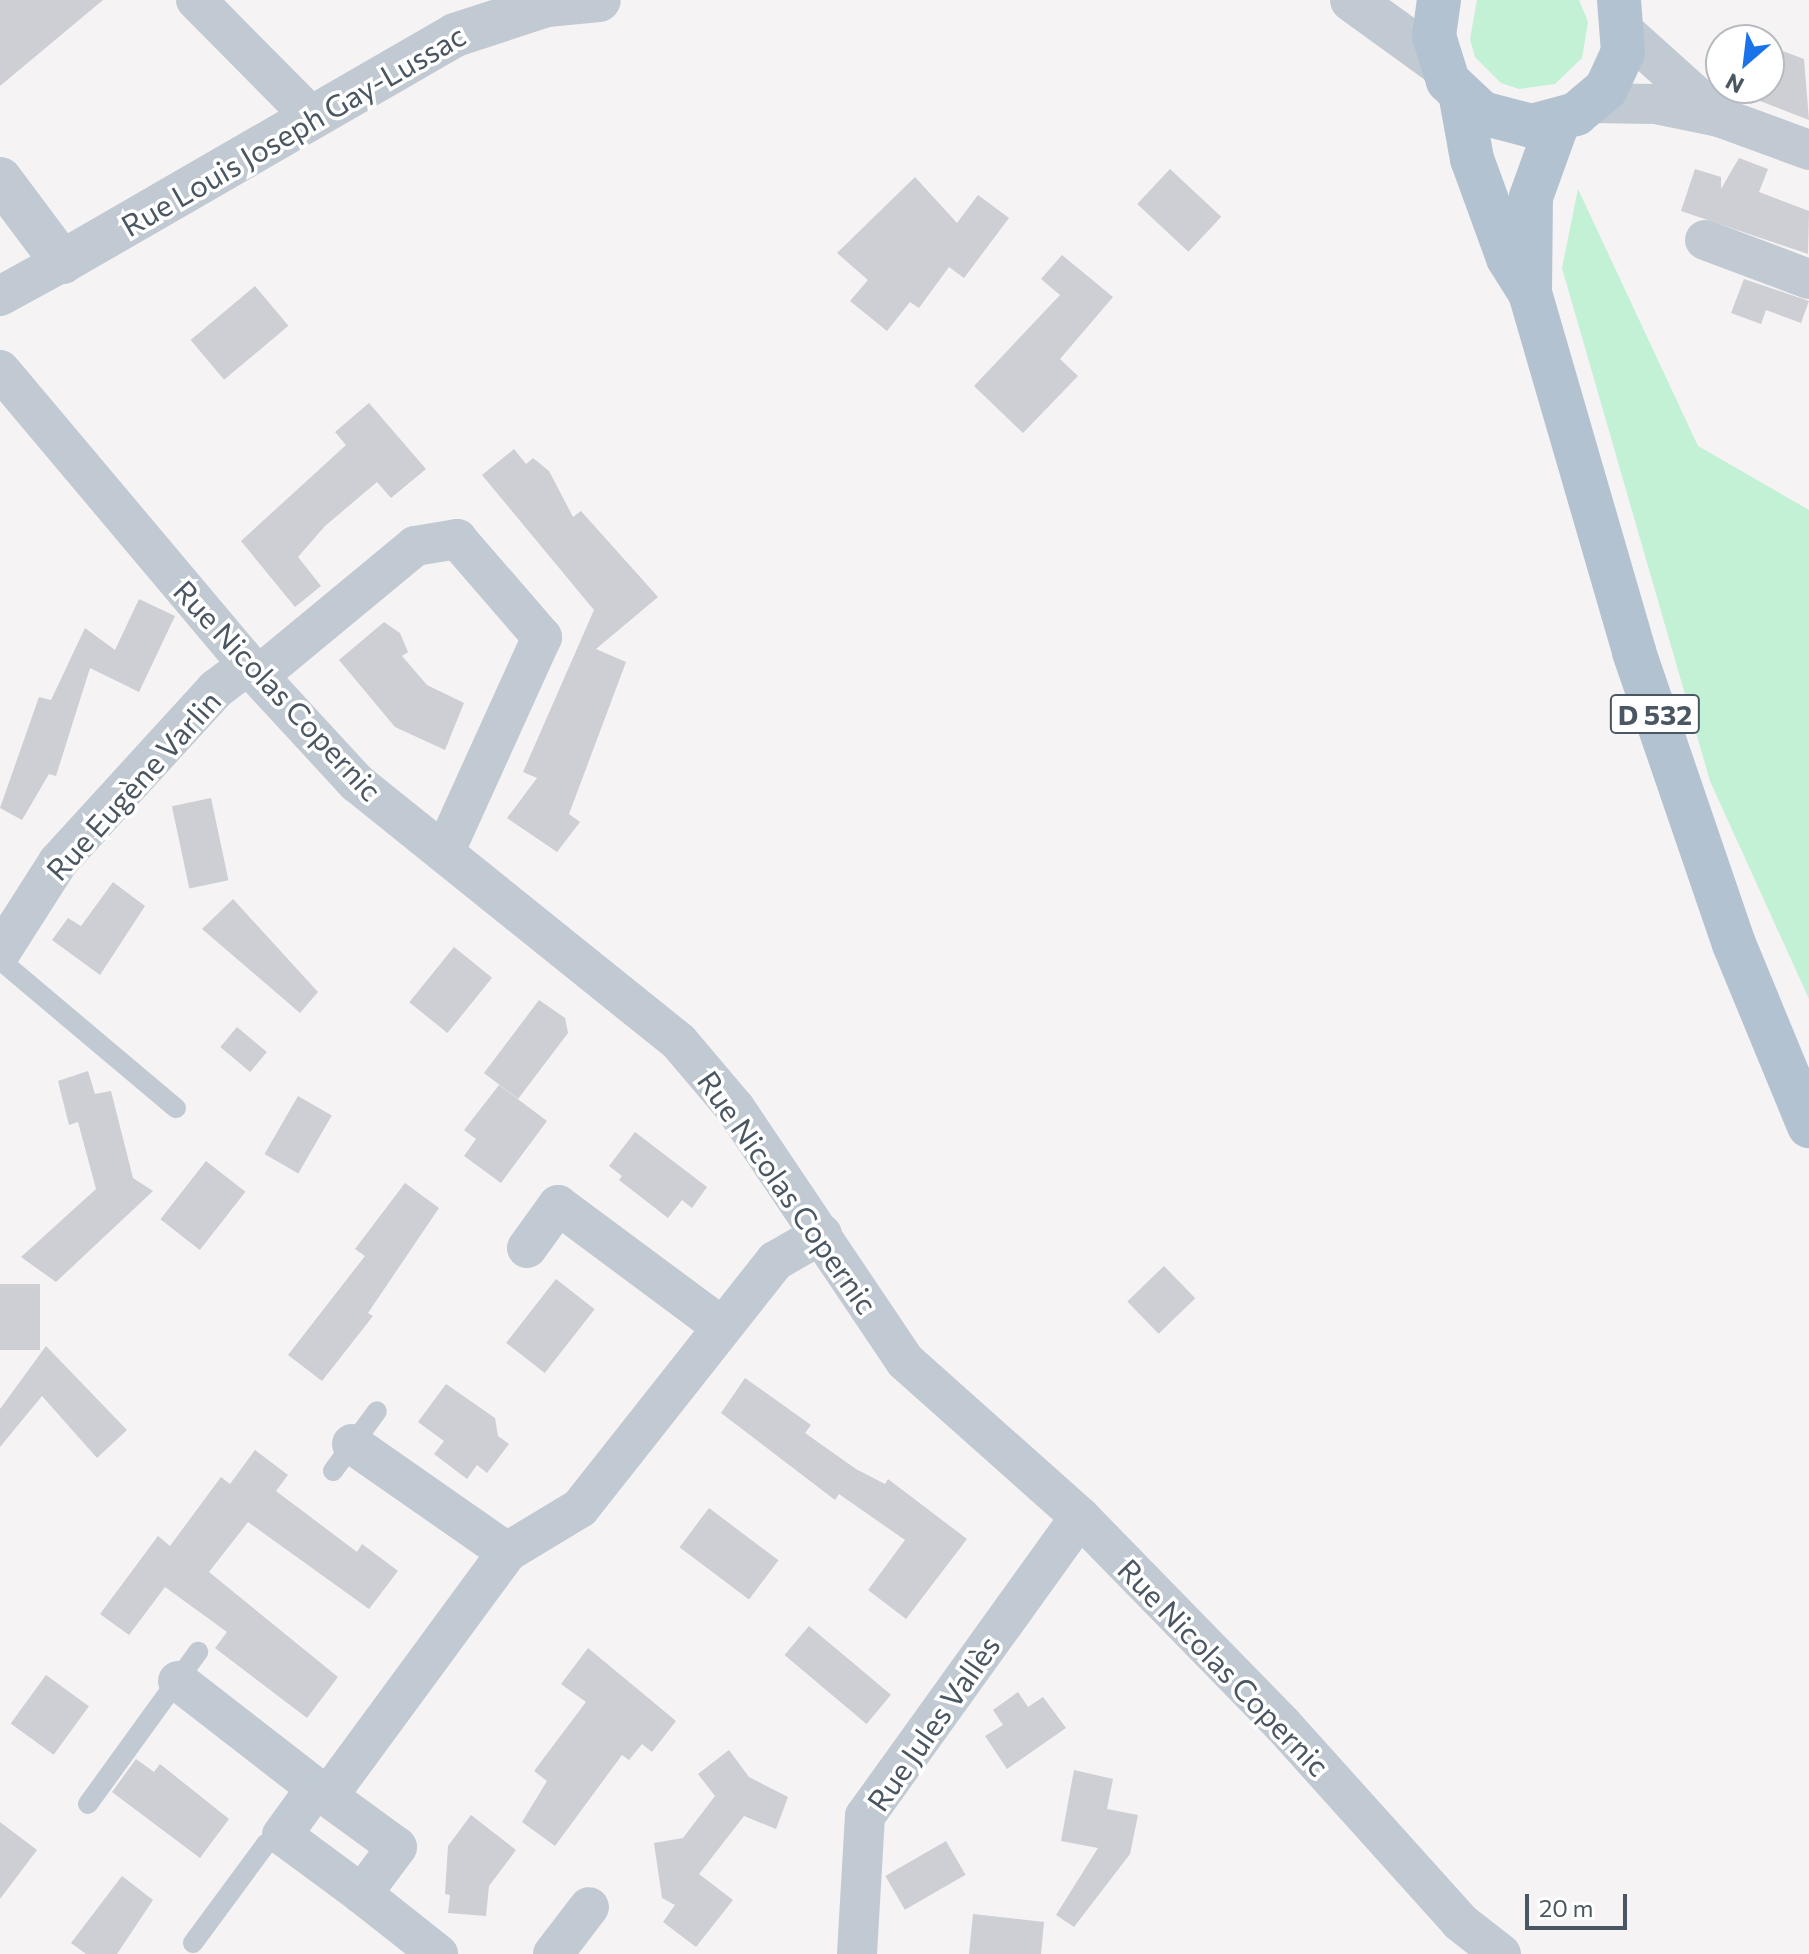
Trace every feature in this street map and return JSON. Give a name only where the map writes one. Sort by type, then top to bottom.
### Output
[{"type":"main road","points":[[1439,0],[1434,36],[1450,80],[1506,123],[1575,112],[1616,71],[1627,14]]},
{"type":"main road","name":"D 532","points":[[1450,80],[1472,159],[1508,258],[1530,293],[1634,652],[1734,944],[1809,1126]]},
{"type":"main road","name":"D 532","points":[[1530,293],[1531,197],[1575,112]]},
{"type":"street","points":[[196,0],[310,115]]},
{"type":"street","name":"Rue Louis Joseph Gay-Lussac","points":[[0,296],[310,115],[500,16],[599,0]]},
{"type":"street","points":[[1352,0],[1450,80]]},
{"type":"street","points":[[1627,14],[1719,117]]},
{"type":"street","points":[[1575,112],[1655,104],[1719,117],[1809,150]]},
{"type":"street","points":[[0,179],[62,262]]},
{"type":"street","points":[[1705,240],[1809,279]]},
{"type":"street","name":"Rue Nicolas Copernic","points":[[0,370],[253,671],[357,783],[679,1042],[735,1108],[905,1361],[1080,1517],[1282,1724],[1460,1922],[1501,1954]]},
{"type":"street","name":"Rue Eugène Varlin","points":[[0,953],[58,862],[216,689],[253,671],[415,546],[457,539],[542,637],[444,853]]},
{"type":"street","points":[[527,1248],[558,1205],[722,1327]]},
{"type":"street","points":[[438,1954],[282,1835],[322,1792],[507,1552],[580,1508],[775,1261],[822,1234]]},
{"type":"street","points":[[343,1458],[507,1552]]},
{"type":"street","name":"Rue Jules Vallès","points":[[857,1954],[865,1816],[1080,1517]]},
{"type":"street","points":[[188,1666],[322,1792],[397,1847],[362,1894]]},
{"type":"street","points":[[553,1954],[589,1907]]},
{"type":"lane","points":[[0,960],[176,1108]]},
{"type":"lane","points":[[343,1458],[377,1411]]},
{"type":"lane","points":[[88,1804],[188,1666]]},
{"type":"lane","points":[[193,1943],[266,1844],[282,1835]]},
{"type":"green space","points":[[1477,0],[1579,0],[1588,22],[1582,58],[1555,84],[1519,89],[1501,83],[1475,57],[1470,39]]},
{"type":"green space","points":[[1578,189],[1698,446],[1809,510],[1809,999],[1710,781],[1562,268]]},
{"type":"building","points":[[0,0],[103,0],[0,86]]},
{"type":"building","points":[[1785,52],[1804,59],[1809,120],[1768,104],[1785,104]]},
{"type":"building","points":[[1739,158],[1768,169],[1759,192],[1809,211],[1808,254],[1681,211],[1695,169],[1721,177],[1721,189]]},
{"type":"building","points":[[1170,169],[1221,217],[1188,252],[1137,204]]},
{"type":"building","points":[[915,177],[957,223],[978,195],[1009,218],[964,278],[949,267],[919,308],[910,302],[887,331],[850,301],[868,280],[837,253]]},
{"type":"building","points":[[1062,255],[1113,297],[1060,359],[1078,376],[1023,433],[974,386],[1060,295],[1041,279]]},
{"type":"building","points":[[1744,279],[1809,301],[1801,323],[1766,310],[1761,324],[1731,313]]},
{"type":"building","points":[[255,286],[288,326],[224,380],[191,340]]},
{"type":"building","points":[[369,403],[426,469],[391,498],[377,482],[325,526],[298,557],[321,586],[295,607],[241,541],[346,445],[335,432]]},
{"type":"building","points":[[514,449],[526,464],[533,458],[549,471],[573,517],[581,511],[658,597],[596,649],[626,662],[569,814],[580,822],[557,852],[507,818],[537,778],[523,772],[594,610],[482,475]]},
{"type":"building","points":[[139,599],[175,616],[139,692],[90,668],[56,776],[49,774],[22,820],[0,808],[39,697],[51,700],[85,628],[115,650]]},
{"type":"building","points":[[384,622],[400,633],[408,652],[402,656],[427,685],[464,703],[445,750],[395,727],[339,660]]},
{"type":"building","points":[[211,798],[228,880],[189,888],[172,806]]},
{"type":"building","points":[[113,882],[145,906],[100,975],[52,940],[68,918],[81,926]]},
{"type":"building","points":[[233,899],[318,992],[300,1013],[202,929]]},
{"type":"building","points":[[454,947],[492,978],[447,1033],[409,1002]]},
{"type":"building","points":[[539,1000],[565,1018],[568,1033],[518,1099],[484,1073]]},
{"type":"building","points":[[237,1027],[267,1052],[250,1072],[220,1047]]},
{"type":"building","points":[[88,1071],[95,1094],[111,1091],[133,1178],[153,1191],[56,1282],[21,1257],[96,1189],[78,1122],[69,1125],[58,1081]]},
{"type":"building","points":[[499,1085],[547,1121],[501,1183],[464,1156],[476,1139],[464,1130]]},
{"type":"building","points":[[298,1096],[332,1116],[298,1174],[264,1154]]},
{"type":"building","points":[[635,1132],[707,1187],[692,1208],[682,1200],[668,1218],[619,1180],[622,1176],[609,1166]]},
{"type":"building","points":[[206,1161],[245,1192],[200,1250],[160,1219]]},
{"type":"building","points":[[405,1183],[439,1208],[368,1313],[373,1316],[322,1381],[288,1355],[365,1256],[355,1249]]},
{"type":"building","points":[[1164,1266],[1195,1298],[1159,1334],[1127,1301]]},
{"type":"building","points":[[556,1279],[595,1309],[545,1373],[506,1343]]},
{"type":"building","points":[[0,1284],[40,1284],[40,1350],[0,1350]]},
{"type":"building","points":[[46,1346],[127,1430],[97,1458],[42,1396],[0,1447],[0,1409]]},
{"type":"building","points":[[745,1378],[811,1425],[805,1433],[856,1469],[885,1484],[888,1479],[967,1539],[906,1619],[868,1590],[905,1540],[839,1494],[835,1500],[721,1413]]},
{"type":"building","points":[[446,1384],[495,1418],[498,1436],[509,1444],[487,1473],[477,1465],[467,1479],[434,1454],[444,1441],[418,1422]]},
{"type":"building","points":[[255,1450],[288,1475],[276,1491],[357,1552],[362,1544],[398,1571],[369,1609],[248,1522],[209,1572],[338,1677],[307,1718],[215,1648],[227,1632],[165,1587],[129,1635],[100,1614],[158,1536],[170,1546],[221,1477],[230,1484]]},
{"type":"building","points":[[709,1508],[778,1560],[749,1599],[680,1547]]},
{"type":"building","points":[[809,1626],[891,1695],[867,1724],[785,1655]]},
{"type":"building","points":[[588,1648],[676,1721],[652,1752],[642,1744],[629,1760],[622,1755],[555,1846],[522,1822],[547,1781],[534,1771],[586,1702],[561,1684]]},
{"type":"building","points":[[46,1675],[89,1706],[54,1755],[11,1724]]},
{"type":"building","points":[[1018,1692],[1028,1707],[1043,1697],[1066,1728],[1007,1769],[985,1736],[1003,1725],[993,1710]]},
{"type":"building","points":[[729,1750],[749,1777],[788,1797],[776,1829],[744,1816],[699,1874],[733,1900],[696,1947],[663,1922],[675,1905],[662,1898],[654,1843],[683,1838],[715,1796],[698,1774]]},
{"type":"building","points":[[136,1759],[154,1772],[160,1764],[229,1819],[200,1858],[112,1792]]},
{"type":"building","points":[[1074,1770],[1113,1779],[1107,1809],[1138,1815],[1130,1854],[1074,1927],[1056,1915],[1098,1848],[1061,1841]]},
{"type":"building","points":[[471,1815],[516,1850],[489,1886],[486,1916],[448,1913],[450,1895],[445,1894],[448,1846]]},
{"type":"building","points":[[0,1822],[37,1850],[0,1899]]},
{"type":"building","points":[[946,1841],[966,1875],[905,1910],[885,1876]]},
{"type":"building","points":[[122,1876],[153,1900],[117,1954],[86,1954],[71,1943]]},
{"type":"building","points":[[973,1914],[1044,1922],[1041,1954],[969,1954]]}]
